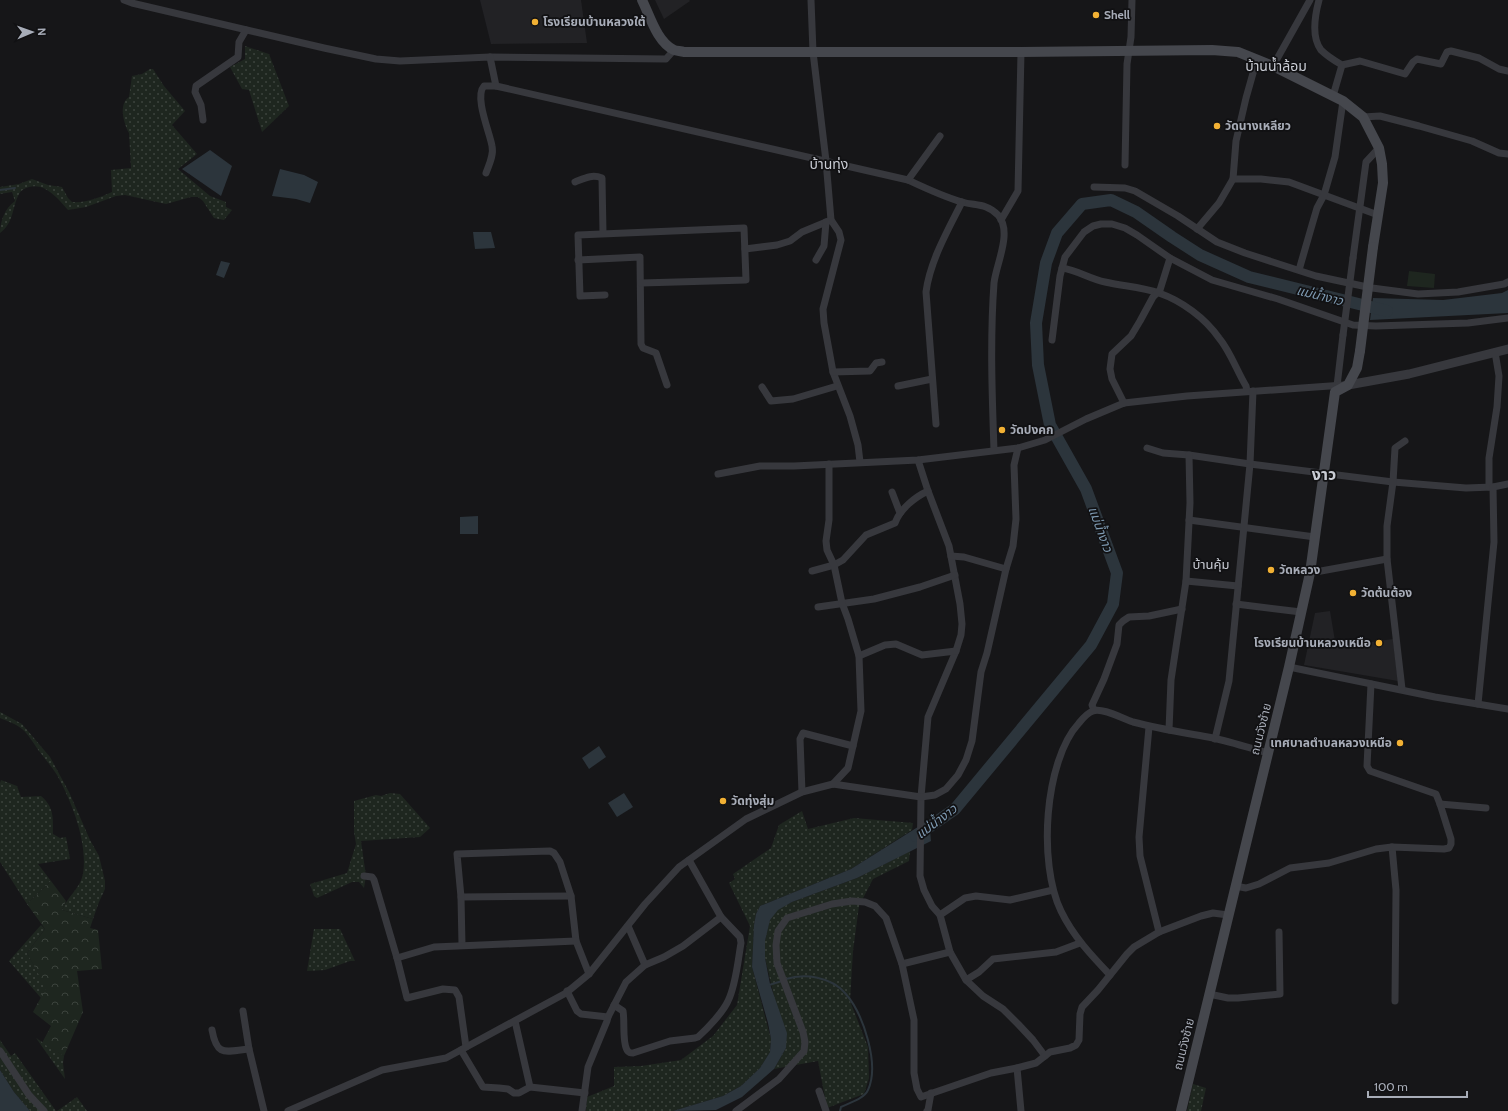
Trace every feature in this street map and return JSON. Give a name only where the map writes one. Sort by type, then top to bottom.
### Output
[{"type":"main road","points":[[642,0],[658,33],[666,44],[674,50],[684,52],[1021,52],[1212,50],[1238,52],[1257,59],[1343,101],[1363,117],[1379,148],[1382,164],[1382,183],[1357,368],[1342,385]]},
{"type":"main road","name":"ถนนวังซ้าย","points":[[1181,1111],[1289,667],[1310,573],[1336,392],[1342,385]]},
{"type":"street","points":[[124,0],[132,4],[324,48],[400,61],[428,61],[490,57],[666,59],[674,50]]},
{"type":"street","points":[[811,0],[813,52],[826,161],[828,221],[824,246],[816,260]]},
{"type":"street","points":[[1125,164],[1127,64],[1132,0]]},
{"type":"street","points":[[1273,66],[1310,0]]},
{"type":"street","points":[[1319,0],[1316,25],[1317,42],[1322,50],[1342,65],[1360,61],[1405,74],[1413,62],[1417,59],[1441,64],[1447,52],[1451,51],[1479,58],[1499,69],[1508,71]]},
{"type":"street","points":[[203,120],[201,105],[195,92],[196,86],[238,57],[240,42],[246,30]]},
{"type":"street","points":[[1001,220],[1018,191],[1021,52]]},
{"type":"street","points":[[490,57],[496,86]]},
{"type":"street","points":[[1197,229],[1218,203],[1233,179],[1236,141],[1257,59]]},
{"type":"street","points":[[1333,96],[1342,65]]},
{"type":"street","points":[[486,173],[493,154],[482,109],[480,94],[484,86],[496,86],[908,180],[962,202],[981,205],[991,210],[1001,220],[1004,233],[1001,254],[994,281],[991,372],[994,450]]},
{"type":"street","points":[[1299,270],[1317,208],[1324,195],[1336,151],[1343,101]]},
{"type":"street","points":[[1363,117],[1380,116],[1406,122],[1472,141],[1500,153],[1508,154]]},
{"type":"street","points":[[908,180],[940,136]]},
{"type":"street","points":[[1342,385],[1343,335],[1366,162],[1379,148]]},
{"type":"street","points":[[575,182],[588,176],[597,176],[602,178],[603,233]]},
{"type":"street","points":[[1233,179],[1260,179],[1289,182],[1378,215]]},
{"type":"street","points":[[1094,187],[1125,188],[1135,191],[1178,216],[1217,242],[1245,253],[1316,276],[1372,288],[1418,294],[1464,292],[1508,282]]},
{"type":"street","points":[[936,424],[927,287],[944,238],[962,202]]},
{"type":"street","points":[[745,248],[777,245],[790,241],[802,232],[828,221]]},
{"type":"street","points":[[828,221],[839,232],[842,240],[823,309],[824,323],[833,372],[852,424],[858,445],[860,462]]},
{"type":"street","points":[[1052,340],[1060,276],[1065,257],[1084,232],[1093,226],[1101,224],[1112,224],[1137,234],[1170,258],[1212,280],[1278,299],[1353,325],[1376,326],[1468,323],[1508,318]]},
{"type":"street","points":[[605,295],[580,296],[578,235],[744,228],[746,280],[641,283]]},
{"type":"street","points":[[578,260],[640,257],[641,344],[643,348],[656,353],[667,385]]},
{"type":"street","points":[[1124,403],[1112,379],[1110,369],[1112,354],[1131,336],[1152,298],[1160,290],[1170,258]]},
{"type":"street","points":[[1062,268],[1069,268],[1103,282],[1158,292],[1177,300],[1191,310],[1220,338],[1250,391],[1250,464],[1229,681],[1215,738]]},
{"type":"street","points":[[718,474],[760,466],[794,466],[918,460],[1018,448],[1044,440],[1086,419],[1124,403],[1187,396],[1342,385],[1409,374],[1508,349]]},
{"type":"street","points":[[1478,704],[1494,542],[1489,458],[1497,407],[1499,376],[1494,352]]},
{"type":"street","points":[[833,372],[870,371],[876,364],[882,362]]},
{"type":"street","points":[[898,386],[932,379]]},
{"type":"street","points":[[762,387],[772,401],[793,399],[837,386]]},
{"type":"street","points":[[1402,689],[1387,559],[1387,526],[1394,482],[1395,448],[1405,441]]},
{"type":"street","points":[[288,1111],[382,1070],[446,1058],[567,991],[589,974],[679,867],[746,819],[802,792],[833,784],[921,797],[935,795],[946,789],[958,775],[966,760],[972,741],[981,672],[988,653],[1006,569],[1013,546],[1016,519],[1014,466],[1018,448]]},
{"type":"street","points":[[1147,448],[1163,453],[1189,455],[1394,482],[1466,488],[1491,487],[1508,484]]},
{"type":"street","points":[[1169,730],[1171,680],[1186,581],[1189,520],[1189,455]]},
{"type":"street","points":[[918,460],[928,491],[945,533],[955,575],[962,624],[961,635],[956,651],[928,717],[921,797],[920,876],[924,890],[932,906],[940,915],[950,952],[966,980],[983,996],[1003,1009],[1033,1040],[1045,1056]]},
{"type":"street","points":[[829,464],[829,520],[826,542],[827,550],[834,565],[842,603],[859,656],[860,711],[848,768],[833,784]]},
{"type":"street","points":[[812,571],[834,565],[847,556],[866,535],[895,523],[900,513],[919,495],[928,491]]},
{"type":"street","points":[[892,492],[900,513]]},
{"type":"street","points":[[1189,520],[1315,537]]},
{"type":"street","points":[[951,556],[971,559],[1006,569]]},
{"type":"street","points":[[1310,573],[1387,559]]},
{"type":"street","points":[[818,607],[874,599],[920,587],[955,575]]},
{"type":"street","points":[[1186,581],[1238,586]]},
{"type":"street","points":[[1236,604],[1301,612]]},
{"type":"street","points":[[1094,710],[1092,705],[1104,680],[1116,644],[1119,625],[1123,620],[1182,609]]},
{"type":"street","points":[[859,656],[885,645],[896,644],[922,655],[956,651]]},
{"type":"street","points":[[1289,667],[1435,697],[1508,709]]},
{"type":"street","points":[[1235,886],[1246,888],[1259,884],[1290,868],[1329,863],[1376,849],[1392,846],[1449,848],[1451,839],[1436,794],[1370,771],[1367,766],[1371,684]]},
{"type":"street","points":[[1110,975],[1080,943],[1060,910],[1053,890],[1048,842],[1049,809],[1052,784],[1065,742],[1087,714],[1094,710],[1104,711],[1149,726],[1215,738],[1268,753]]},
{"type":"street","points":[[1149,726],[1139,837],[1140,856],[1159,932]]},
{"type":"street","points":[[802,792],[800,739],[803,733],[853,746]]},
{"type":"street","points":[[1440,804],[1486,808]]},
{"type":"street","points":[[1392,846],[1396,890],[1395,1001]]},
{"type":"street","points":[[462,945],[461,897],[457,854],[550,850],[560,862],[571,896],[576,941],[589,974]]},
{"type":"street","points":[[614,1005],[623,1011],[627,1051],[633,1053],[670,1042],[698,1037],[724,1008],[728,1001],[741,943],[740,937],[721,917],[689,860]]},
{"type":"street","points":[[364,876],[372,877],[374,880],[407,998],[443,989],[455,990],[459,997],[463,1049],[483,1087],[499,1088],[514,1093],[519,1093],[530,1086],[586,1093]]},
{"type":"street","points":[[940,915],[965,898],[976,896],[1010,900],[1053,890]]},
{"type":"street","points":[[461,897],[571,896]]},
{"type":"street","points":[[736,1111],[779,1079],[804,1051],[805,1042],[803,1032],[777,963],[776,945],[778,930],[787,918],[816,908],[852,901],[865,902],[875,906],[882,912],[886,918],[902,964],[914,1020],[914,1073],[921,1097],[991,1073],[1017,1068],[1036,1062],[1050,1052],[1070,1048],[1076,1045],[1080,1040],[1080,1014],[1082,1007],[1134,947],[1159,932],[1213,913],[1228,914]]},
{"type":"street","points":[[582,1111],[586,1093],[588,1067],[608,1017],[626,982],[645,966],[683,946],[721,917]]},
{"type":"street","points":[[628,926],[645,966]]},
{"type":"street","points":[[1209,994],[1228,998],[1238,998],[1280,994],[1278,932]]},
{"type":"street","points":[[397,958],[434,947],[576,941]]},
{"type":"street","points":[[966,980],[979,972],[993,959],[1056,952],[1080,943]]},
{"type":"street","points":[[902,964],[950,952]]},
{"type":"street","points":[[567,991],[577,1011],[581,1014],[608,1017]]},
{"type":"street","points":[[243,1011],[249,1049],[264,1111]]},
{"type":"street","points":[[515,1021],[530,1086]]},
{"type":"street","points":[[212,1030],[214,1042],[219,1049],[223,1051],[249,1049]]},
{"type":"street","points":[[0,1051],[28,1095],[44,1111]]},
{"type":"street","points":[[1017,1068],[1021,1111]]},
{"type":"street","points":[[819,1091],[826,1111]]},
{"type":"street","points":[[927,1111],[931,1093]]},
{"type":"shaded area","name":"โรงเรียนบ้านหลวงใต้","points":[[480,0],[581,0],[587,43],[491,44]]},
{"type":"shaded area","points":[[655,0],[689,0],[690,1],[664,19]]},
{"type":"shaded area","points":[[210,150],[232,166],[221,196],[182,169]]},
{"type":"shaded area","points":[[280,169],[304,175],[318,182],[310,203],[296,199],[272,196]]},
{"type":"shaded area","points":[[473,232],[491,232],[495,248],[475,249]]},
{"type":"shaded area","points":[[221,261],[230,263],[224,278],[216,275]]},
{"type":"shaded area","points":[[1508,290],[1508,313],[1370,320],[1373,298],[1443,300],[1502,293]]},
{"type":"shaded area","points":[[478,516],[478,534],[460,534],[460,517]]},
{"type":"shaded area","name":"โรงเรียนบ้านหลวงเหนือ","points":[[1330,611],[1336,647],[1393,639],[1398,681],[1304,665],[1315,613]]},
{"type":"shaded area","points":[[599,746],[606,757],[589,769],[582,758]]},
{"type":"shaded area","points":[[624,793],[633,807],[617,817],[608,803]]},
{"type":"shaded area","points":[[929,820],[931,841],[857,878],[792,902],[778,910],[770,920],[765,941],[765,958],[770,984],[787,1033],[786,1048],[774,1069],[742,1097],[716,1110],[673,1111],[723,1096],[741,1086],[760,1068],[770,1052],[771,1039],[768,1023],[752,967],[754,925],[756,914],[760,906],[851,869]]},
{"type":"shaded area","points":[[0,1070],[14,1092],[30,1111],[0,1111]]},
{"type":"green space","points":[[245,46],[269,54],[289,106],[262,132],[249,90],[242,89],[230,67],[245,59]]},
{"type":"green space","points":[[150,69],[153,69],[164,86],[185,111],[172,125],[197,154],[178,169],[210,196],[226,202],[226,207],[232,210],[224,220],[214,218],[203,201],[198,197],[191,197],[166,204],[125,195],[116,196],[86,207],[68,210],[51,193],[41,187],[35,186],[22,190],[17,199],[8,225],[0,233],[4,215],[8,207],[15,201],[12,192],[0,194],[0,187],[19,184],[32,179],[48,185],[62,187],[72,202],[88,201],[112,192],[111,170],[131,168],[129,133],[125,125],[123,109],[126,100],[129,97],[132,76],[142,74]]},
{"type":"green space","points":[[1409,271],[1435,274],[1434,288],[1407,286]]},
{"type":"green space","points":[[0,712],[22,724],[50,757],[69,792],[90,840],[99,856],[105,881],[105,889],[93,919],[62,910],[79,884],[83,874],[84,862],[78,823],[63,786],[51,766],[29,736],[20,727],[0,718]]},
{"type":"green space","points":[[1,780],[17,786],[21,797],[41,796],[51,808],[53,817],[53,834],[60,838],[66,837],[70,859],[38,864],[51,881],[27,904],[0,862]]},
{"type":"green space","points":[[390,793],[400,794],[430,828],[420,837],[361,841],[366,876],[364,888],[359,882],[352,882],[317,898],[314,896],[310,884],[347,873],[356,844],[354,832],[354,801]]},
{"type":"green space","points":[[802,811],[808,829],[854,818],[913,823],[912,830],[851,869],[760,906],[756,914],[754,925],[752,967],[771,1039],[770,1052],[760,1068],[741,1086],[723,1096],[673,1111],[586,1111],[587,1097],[614,1086],[614,1067],[641,1066],[681,1060],[713,1036],[737,1005],[750,926],[729,883],[735,879],[733,874],[771,848],[779,825]]},
{"type":"green space","points":[[910,851],[909,861],[873,879],[859,906],[853,951],[850,1001],[868,1047],[869,1078],[864,1094],[827,1108],[818,1061],[774,1069],[786,1048],[765,958],[765,941],[770,919],[778,909],[792,902],[857,878]]},
{"type":"green space","points":[[51,881],[66,901],[62,910],[93,919],[90,928],[98,930],[102,969],[77,971],[83,1012],[64,1056],[42,1043],[51,1026],[33,1012],[46,988],[27,953],[45,929],[27,904]]},
{"type":"green space","points":[[41,925],[45,929],[27,953],[47,988],[41,998],[9,961]]},
{"type":"green space","points":[[314,929],[340,929],[355,961],[350,961],[325,970],[307,971]]},
{"type":"green space","points":[[36,1038],[64,1056],[63,1063],[65,1079]]},
{"type":"green space","points":[[0,1040],[11,1056],[15,1053],[56,1111],[30,1111],[14,1092],[0,1070]]},
{"type":"green space","points":[[1193,1084],[1206,1088],[1201,1111],[1187,1111]]},
{"type":"green space","points":[[77,1097],[87,1111],[57,1111]]},
{"type":"waterway","points":[[0,190],[15,188]]},
{"type":"waterway","name":"แม่น้ำงาว","points":[[916,836],[955,809],[1091,645],[1113,604],[1117,573],[1086,489],[1050,425],[1038,365],[1036,323],[1046,263],[1057,233],[1082,204],[1111,200],[1136,212],[1200,255],[1249,277],[1387,311]]},
{"type":"waterway","points":[[786,979],[801,976],[817,978],[833,983],[845,993],[858,1013],[868,1039],[871,1053],[871,1079],[866,1093],[860,1098],[841,1107],[840,1111]]},
{"type":"waterway","points":[[769,985],[782,981]]},
{"type":"place","name":"Shell","points":[[1096,15]]},
{"type":"place","name":"โรงเรียนบ้านหลวงใต้","points":[[535,22]]},
{"type":"place","name":"วัดนางเหลียว","points":[[1217,126]]},
{"type":"place","name":"วัดปงคก","points":[[1002,430]]},
{"type":"place","name":"วัดหลวง","points":[[1271,570]]},
{"type":"place","name":"วัดต้นต้อง","points":[[1353,593]]},
{"type":"place","name":"โรงเรียนบ้านหลวงเหนือ","points":[[1379,643]]},
{"type":"place","name":"เทศบาลตำบลหลวงเหนือ","points":[[1400,743]]},
{"type":"place","name":"วัดทุ่งสุ่ม","points":[[723,801]]},
{"type":"district","name":"บ้านน้ำล้อม","points":[[1276,66]]},
{"type":"district","name":"บ้านทุ่ง","points":[[829,164]]},
{"type":"district","name":"งาว","points":[[1324,474]]},
{"type":"district","name":"บ้านคุ้ม","points":[[1211,564]]}]
